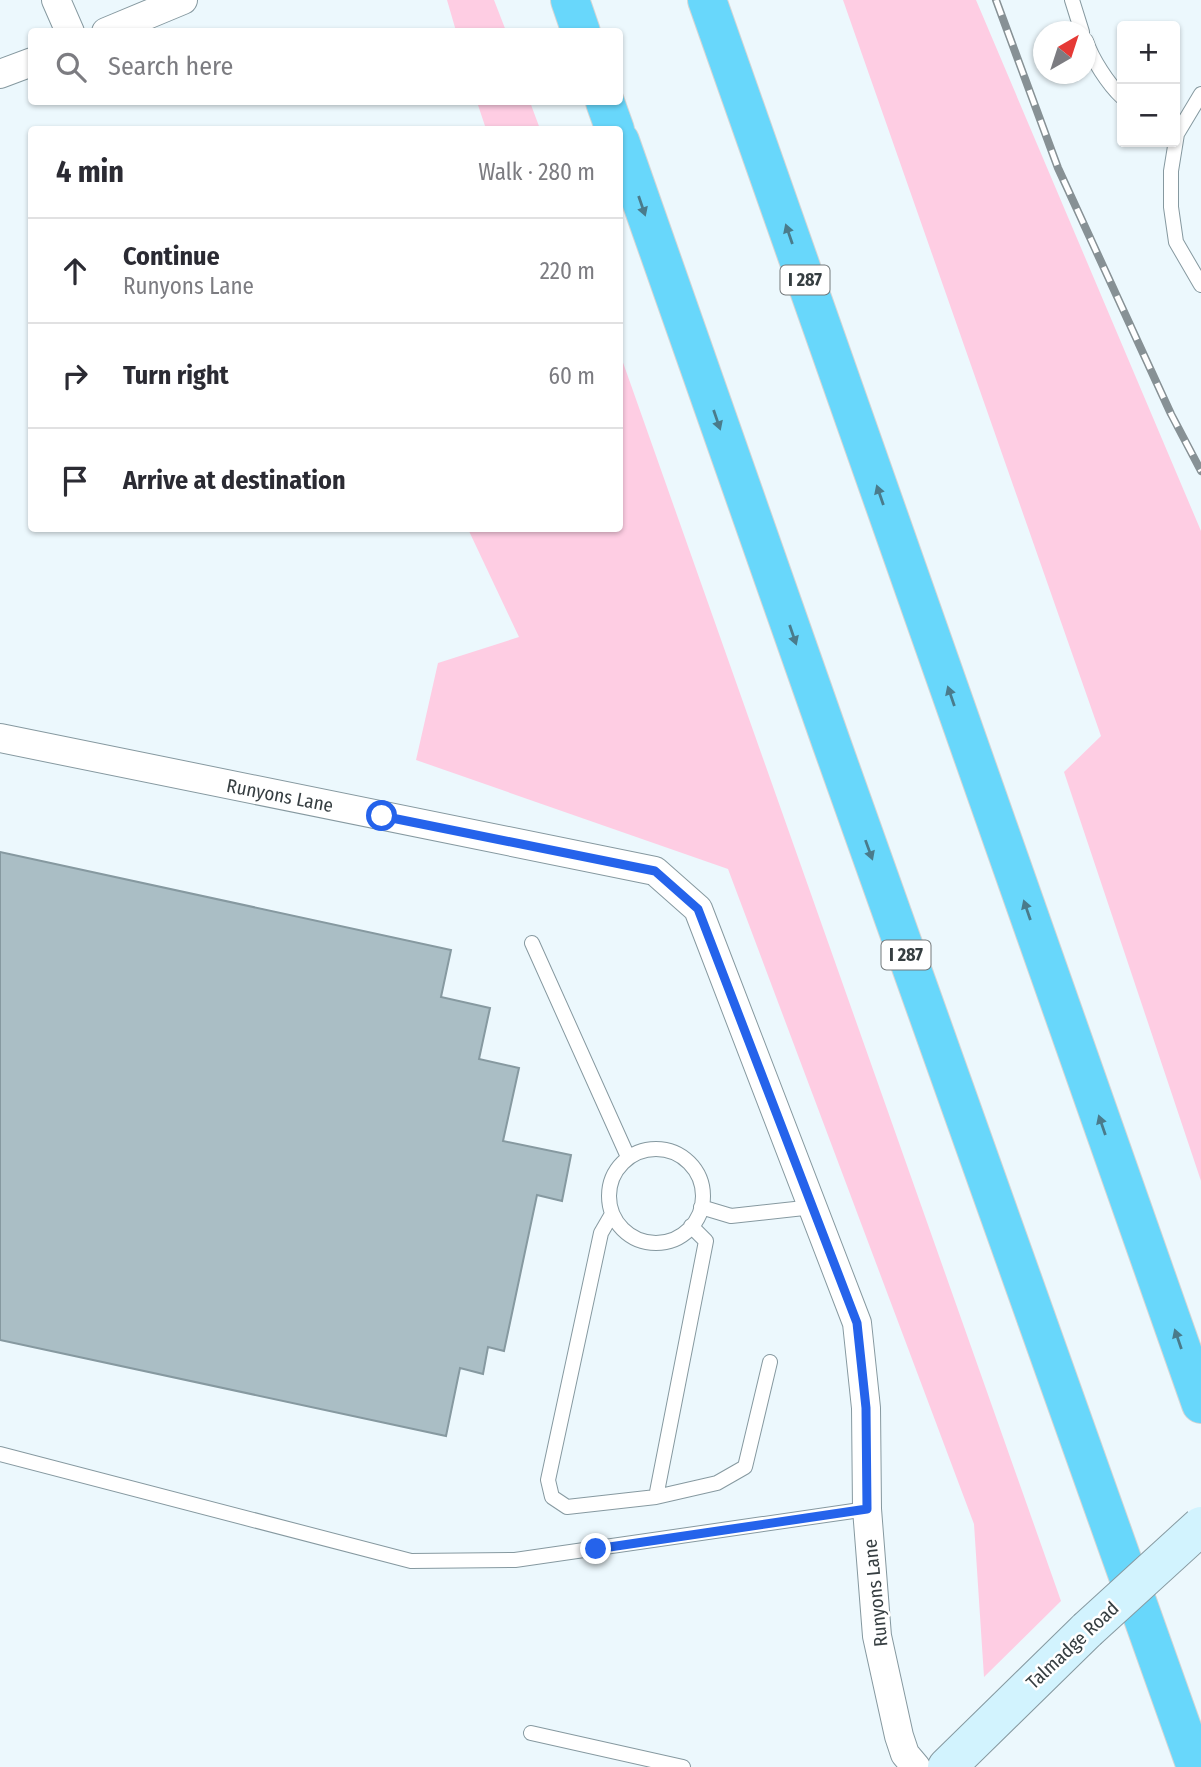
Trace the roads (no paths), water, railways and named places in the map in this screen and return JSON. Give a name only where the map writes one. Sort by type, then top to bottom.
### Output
[{"type":"highway","points":[[570,0],[580,28]]},
{"type":"highway","name":"I 287","points":[[707,0],[1201,1404]]},
{"type":"highway","points":[[607,105],[614,126]]},
{"type":"highway","name":"I 287","points":[[623,150],[840,769],[1196,1767]]},
{"type":"street","points":[[56,0],[68,28]]},
{"type":"street","points":[[116,28],[183,0]]},
{"type":"street","points":[[0,74],[28,64]]},
{"type":"street","name":"Runyons Lane","points":[[0,738],[655,871],[698,909],[857,1323],[866,1408],[867,1509],[877,1636],[899,1736],[905,1754],[916,1767]]},
{"type":"street","name":"Talmadge Road","points":[[947,1767],[1087,1630],[1201,1526]]},
{"type":"lane","points":[[1072,0],[1079,21]]},
{"type":"lane","points":[[1096,62],[1117,93]]},
{"type":"lane","points":[[1180,128],[1201,94]]},
{"type":"lane","points":[[1174,147],[1171,207],[1176,242],[1201,285]]},
{"type":"lane","points":[[531,943],[628,1157]]},
{"type":"lane","points":[[652,1149],[664,1150],[687,1161],[695,1170],[703,1195],[701,1207],[691,1226],[672,1240],[649,1242],[637,1239],[627,1233],[612,1214],[610,1183],[628,1157],[652,1149]]},
{"type":"lane","points":[[701,1207],[731,1216],[813,1207]]},
{"type":"lane","points":[[612,1214],[601,1233],[548,1480],[552,1497],[566,1507],[656,1497],[717,1483],[745,1467],[770,1362]]},
{"type":"lane","points":[[656,1497],[706,1241],[691,1226]]},
{"type":"lane","points":[[0,1454],[411,1561],[515,1560],[867,1509]]},
{"type":"lane","points":[[531,1733],[683,1767]]},
{"type":"railway","points":[[996,0],[1058,168],[1171,414],[1201,471]]}]
